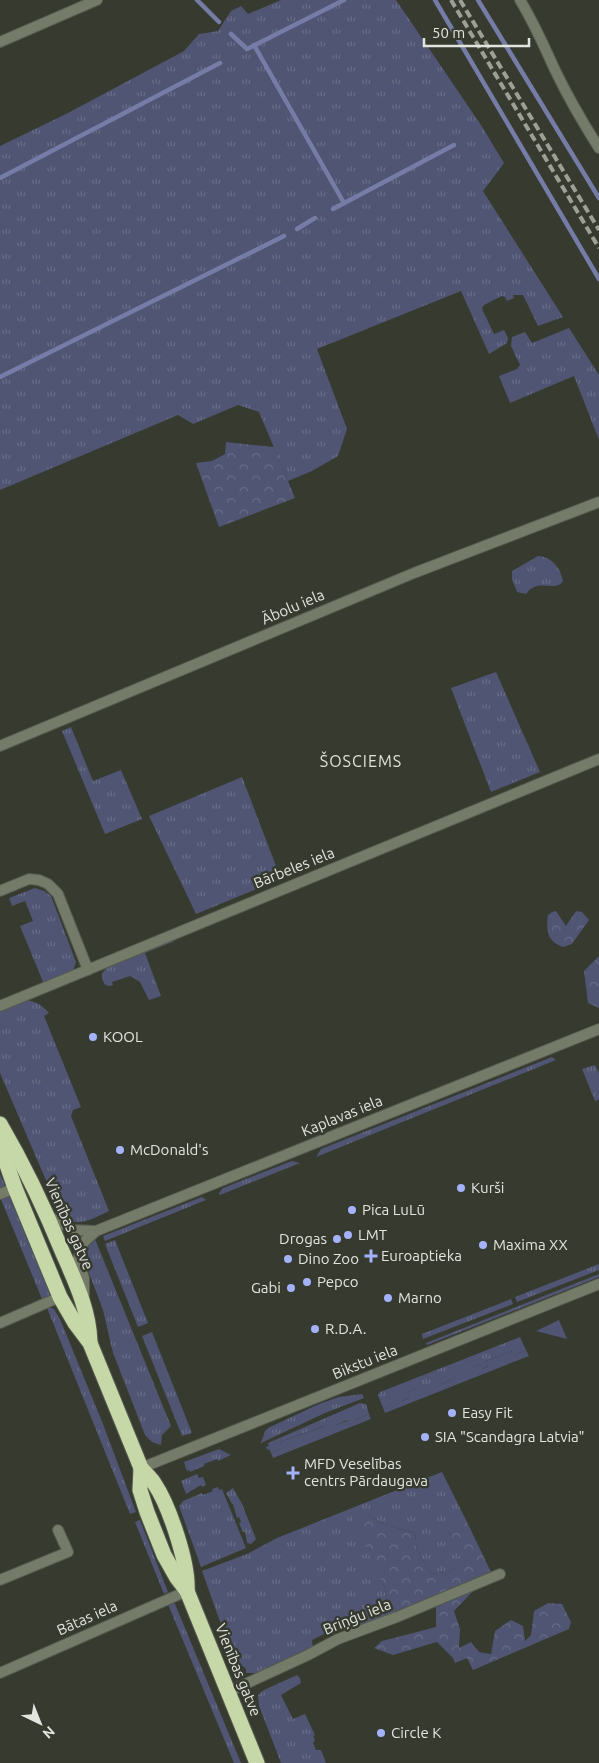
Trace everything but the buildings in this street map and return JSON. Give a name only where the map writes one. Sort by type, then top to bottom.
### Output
[{"type":"highway","name":"Vienības gatve","points":[[0,1124],[17,1153],[48,1216],[84,1302],[90,1331],[90,1343]]},
{"type":"highway","name":"Vienības gatve","points":[[0,1144],[15,1188],[60,1297],[75,1323],[90,1343],[141,1468],[154,1482],[165,1504],[185,1563],[188,1581],[187,1590],[257,1763]]},
{"type":"street","points":[[0,42],[97,0]]},
{"type":"street","points":[[520,0],[535,24],[555,70],[582,121],[599,148]]},
{"type":"street","name":"Ābolu iela","points":[[0,746],[414,573],[599,502]]},
{"type":"street","name":"Bārbeles iela","points":[[0,1006],[599,759]]},
{"type":"street","points":[[0,891],[29,879],[40,880],[48,884],[58,894],[88,970]]},
{"type":"street","name":"Kaplavas iela","points":[[48,1216],[74,1230],[96,1230],[599,1029]]},
{"type":"street","points":[[0,1194],[15,1188]]},
{"type":"street","points":[[84,1302],[84,1278],[78,1259],[84,1242],[96,1230]]},
{"type":"street","name":"Bikstu iela","points":[[141,1468],[599,1284]]},
{"type":"street","points":[[0,1323],[60,1297]]},
{"type":"street","points":[[0,1580],[68,1552],[58,1530]]},
{"type":"street","name":"Briņģu iela","points":[[228,1692],[338,1639],[392,1619],[500,1574]]},
{"type":"street","name":"Bātas iela","points":[[0,1673],[187,1590]]},
{"type":"green space","points":[[281,0],[396,0],[481,125],[504,163],[483,191],[563,317],[538,326],[523,295],[513,295],[514,298],[507,301],[502,296],[484,305],[482,307],[483,311],[494,334],[504,330],[508,338],[507,343],[489,354],[461,291],[317,349],[347,429],[338,456],[312,471],[288,481],[259,412],[238,405],[193,424],[178,415],[0,490],[0,146],[68,113],[184,51],[199,34],[218,31],[231,11],[241,6],[248,14]]},
{"type":"green space","points":[[569,328],[599,375],[599,440],[574,376],[510,403],[499,376],[517,369],[520,365],[511,346],[512,337],[525,332],[532,343]]},
{"type":"green space","points":[[226,442],[274,447],[295,498],[219,527],[196,463],[212,461],[225,454]]},
{"type":"green space","points":[[538,556],[547,558],[555,564],[560,571],[563,581],[556,586],[536,586],[526,594],[517,592],[512,579],[512,571]]},
{"type":"green space","points":[[496,672],[540,772],[491,792],[451,688]]},
{"type":"green space","points":[[71,727],[93,781],[121,770],[142,819],[105,834],[62,731]]},
{"type":"green space","points":[[242,777],[281,879],[196,914],[149,816]]},
{"type":"green space","points":[[35,888],[51,896],[76,962],[73,971],[43,982],[20,926],[33,921],[25,901],[12,906],[9,898]]},
{"type":"green space","points":[[556,911],[566,926],[576,911],[582,912],[589,920],[572,944],[563,947],[554,942],[549,935],[547,926],[548,915]]},
{"type":"green space","points":[[175,941],[145,953],[161,996],[149,1000],[140,982],[130,976],[112,982],[113,985],[110,986],[104,983],[102,973],[107,968],[164,942]]},
{"type":"green space","points":[[599,956],[599,1008],[588,1003],[584,971]]},
{"type":"green space","points":[[26,1000],[39,1004],[49,1013],[44,1016],[81,1107],[73,1110],[71,1116],[109,1211],[87,1221],[75,1222],[64,1217],[61,1213],[0,1073],[0,1011]]},
{"type":"green space","points":[[552,1057],[556,1060],[316,1157],[321,1149]]},
{"type":"green space","points":[[595,1065],[599,1073],[599,1100],[595,1101],[582,1069]]},
{"type":"green space","points":[[292,1161],[300,1163],[220,1195],[219,1193],[223,1188]]},
{"type":"green space","points":[[0,1174],[50,1292],[49,1296],[42,1299],[0,1197]]},
{"type":"green space","points":[[202,1197],[206,1200],[105,1241],[103,1236]]},
{"type":"green space","points":[[95,1239],[171,1426],[162,1435],[161,1445],[152,1442],[145,1435],[113,1353],[103,1310],[86,1265],[85,1253]]},
{"type":"green space","points":[[115,1240],[148,1323],[138,1327],[105,1244]]},
{"type":"green space","points":[[599,1264],[599,1270],[517,1302],[515,1297]]},
{"type":"green space","points":[[599,1274],[599,1277],[427,1345],[426,1343]]},
{"type":"green space","points":[[511,1299],[513,1304],[423,1339],[422,1334]]},
{"type":"green space","points":[[47,1308],[54,1309],[60,1319],[103,1424],[136,1512],[130,1514]]},
{"type":"green space","points":[[559,1320],[567,1339],[536,1331]]},
{"type":"green space","points":[[152,1332],[192,1433],[182,1436],[142,1336]]},
{"type":"green space","points":[[520,1337],[526,1350],[515,1355],[513,1351],[486,1361],[488,1366],[482,1369],[480,1364],[454,1374],[455,1378],[442,1384],[440,1381],[407,1392],[409,1398],[383,1408],[378,1395],[380,1392]]},
{"type":"green space","points":[[526,1350],[529,1356],[385,1413],[383,1408],[401,1399],[402,1401],[409,1398],[407,1392],[440,1380],[442,1384],[455,1378],[453,1374],[480,1364],[483,1369],[488,1366],[486,1361],[513,1351],[515,1355]]},
{"type":"green space","points":[[362,1394],[364,1398],[325,1413],[261,1443],[268,1428],[319,1404],[339,1397]]},
{"type":"green space","points":[[360,1403],[366,1404],[369,1414],[356,1420],[354,1415],[348,1420],[326,1429],[324,1426],[280,1442],[283,1448],[271,1453],[269,1449],[267,1450],[268,1443]]},
{"type":"green space","points":[[354,1414],[356,1420],[369,1414],[371,1419],[273,1458],[271,1453],[282,1448],[280,1442],[325,1426],[326,1428],[348,1421],[347,1417]]},
{"type":"green space","points":[[219,1449],[231,1455],[218,1461],[217,1459],[204,1464],[204,1466],[190,1472],[189,1470],[187,1471],[184,1462]]},
{"type":"green space","points":[[442,1472],[467,1522],[449,1532],[469,1564],[447,1572],[431,1574],[417,1550],[415,1533],[386,1525],[368,1515],[377,1570],[386,1590],[385,1598],[374,1624],[352,1629],[334,1629],[312,1640],[313,1650],[256,1673],[246,1673],[246,1669],[233,1658],[202,1571],[247,1554],[277,1538]]},
{"type":"green space","points":[[197,1474],[199,1478],[203,1477],[206,1485],[202,1487],[201,1485],[186,1494],[181,1481]]},
{"type":"green space","points":[[218,1487],[219,1490],[222,1489],[246,1548],[201,1567],[179,1506],[183,1501],[202,1493],[203,1495],[213,1491],[212,1489]]},
{"type":"green space","points":[[233,1488],[242,1504],[256,1539],[251,1544],[247,1543],[245,1532],[243,1532],[239,1523],[241,1522],[239,1517],[237,1518],[233,1504],[226,1493]]},
{"type":"green space","points":[[368,1515],[386,1525],[415,1533],[417,1550],[431,1574],[447,1572],[468,1564],[456,1552],[449,1531],[467,1522],[491,1572],[454,1611],[460,1629],[459,1648],[471,1642],[479,1652],[491,1654],[495,1631],[511,1620],[523,1626],[525,1641],[531,1635],[534,1611],[548,1603],[562,1604],[571,1622],[569,1629],[473,1670],[467,1658],[455,1663],[453,1658],[437,1642],[393,1655],[374,1648],[382,1641],[436,1627],[436,1597],[374,1624],[365,1618],[363,1611],[385,1598],[386,1590],[351,1516]]},
{"type":"green space","points":[[140,1520],[168,1592],[164,1594],[135,1522]]},
{"type":"green space","points":[[171,1601],[175,1604],[241,1763],[234,1763],[167,1602]]},
{"type":"green space","points":[[297,1675],[301,1683],[281,1695],[293,1719],[305,1714],[315,1735],[313,1736],[315,1740],[313,1743],[316,1750],[321,1750],[326,1763],[281,1763],[259,1706],[258,1695],[264,1690]]},
{"type":"waterway","points":[[197,0],[219,22]]},
{"type":"waterway","points":[[231,34],[247,49],[344,0]]},
{"type":"waterway","points":[[435,0],[599,279]]},
{"type":"waterway","points":[[478,0],[599,198]]},
{"type":"waterway","points":[[254,45],[344,203]]},
{"type":"waterway","points":[[0,178],[220,63]]},
{"type":"waterway","points":[[333,209],[454,145]]},
{"type":"waterway","points":[[297,229],[315,218]]},
{"type":"waterway","points":[[0,377],[284,236]]},
{"type":"railway","points":[[451,0],[599,248]]},
{"type":"railway","points":[[460,0],[599,230]]},
{"type":"place","name":"KOOL","points":[[93,1037]]},
{"type":"place","name":"McDonald's","points":[[120,1150]]},
{"type":"place","name":"Kurši","points":[[461,1188]]},
{"type":"place","name":"Pica LuLū","points":[[352,1210]]},
{"type":"place","name":"LMT","points":[[348,1235]]},
{"type":"place","name":"Drogas","points":[[337,1239]]},
{"type":"place","name":"Maxima XX","points":[[483,1245]]},
{"type":"place","name":"Euroaptieka","points":[[371,1256]]},
{"type":"place","name":"Dino Zoo","points":[[288,1259]]},
{"type":"place","name":"Pepco","points":[[307,1282]]},
{"type":"place","name":"Gabi","points":[[291,1288]]},
{"type":"place","name":"Marno","points":[[388,1298]]},
{"type":"place","name":"R.D.A.","points":[[315,1329]]},
{"type":"place","name":"Easy Fit","points":[[452,1413]]},
{"type":"place","name":"SIA \"Scandagra Latvia\"","points":[[425,1437]]},
{"type":"place","name":"MFD Veselības centrs Pārdaugava","points":[[293,1473]]},
{"type":"place","name":"Circle K","points":[[381,1733]]},
{"type":"district","name":"ŠOSCIEMS","points":[[361,761]]}]
